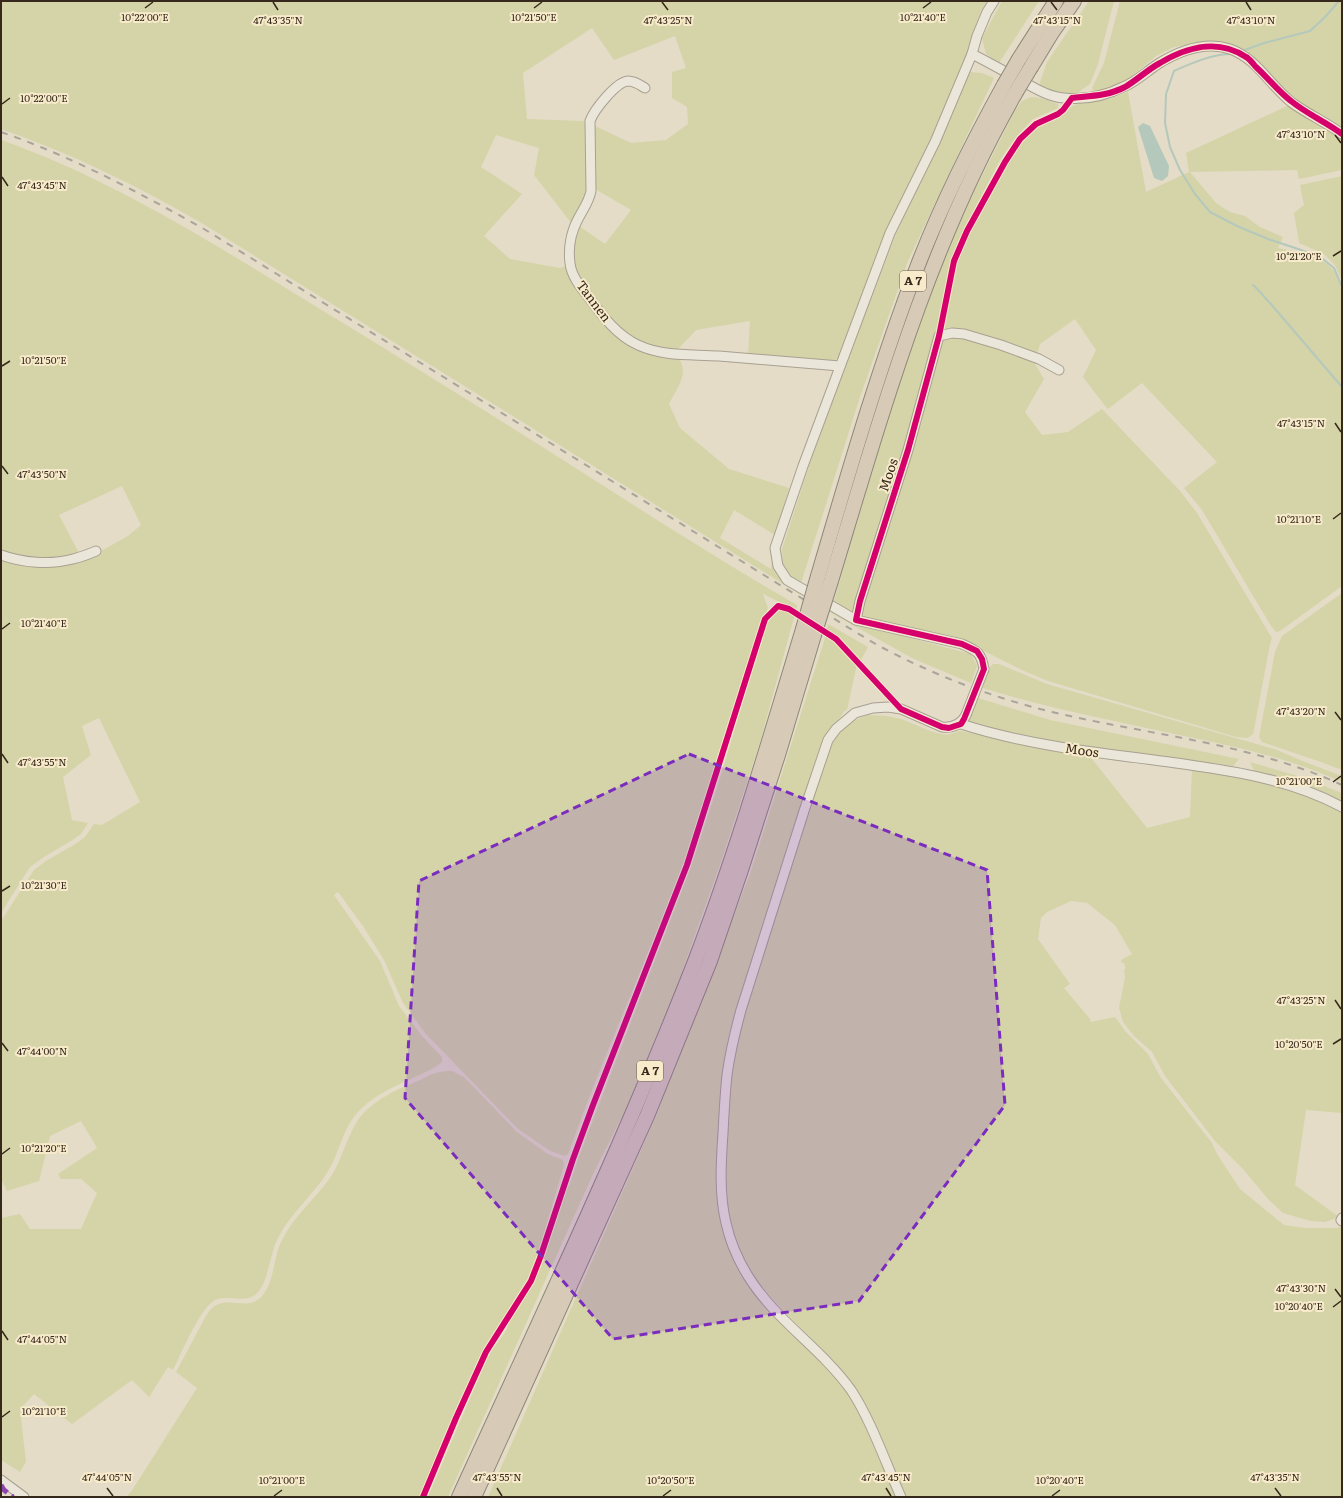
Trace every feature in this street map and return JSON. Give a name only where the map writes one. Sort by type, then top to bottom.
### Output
[{"type":"highway","name":"A 7","points":[[1010,89],[1019,59],[1056,1]]},
{"type":"highway","name":"A 7","points":[[474,1497],[644,1122],[710,961],[778,755],[869,407],[919,264],[952,186],[1010,89],[1031,67],[1051,34],[1074,1]]},
{"type":"highway","name":"A 7","points":[[459,1497],[584,1226],[631,1118],[694,962],[729,866],[767,747],[809,632]]},
{"type":"street","points":[[901,1497],[867,1420],[851,1391],[834,1369],[774,1308],[748,1276],[735,1250],[726,1223],[722,1192],[721,1155],[727,1075],[740,1010],[828,740],[836,729],[855,713],[873,708],[888,707],[901,709],[942,727],[949,728],[960,724],[966,715],[984,669],[982,659],[977,651],[962,644],[856,620],[787,580],[778,566],[775,548],[803,466],[890,233],[935,142],[972,54],[977,36],[987,12],[994,1]]},
{"type":"street","points":[[972,54],[1042,91],[1064,98],[1108,94],[1124,87],[1160,63],[1196,47],[1210,46],[1232,50],[1246,57],[1290,101],[1342,134]]},
{"type":"street","name":"Tannen","points":[[645,88],[633,82],[623,82],[599,104],[592,114],[590,121],[590,197],[576,223],[570,242],[570,263],[578,282],[595,306],[622,335],[637,345],[652,351],[671,354],[718,356],[840,366]]},
{"type":"street","name":"Moos","points":[[856,620],[860,601],[908,450],[939,336],[952,333],[964,334],[1001,345],[1039,359],[1059,370]]},
{"type":"street","points":[[1,555],[22,561],[48,562],[72,560],[96,551]]},
{"type":"street","name":"Moos","points":[[960,724],[1049,745],[1206,767],[1264,777],[1324,798],[1342,808]]},
{"type":"street","points":[[1,1480],[24,1497]]},
{"type":"highlighted area","points":[[689,754],[987,870],[1005,1105],[859,1301],[613,1339],[405,1098],[419,881]]},
{"type":"green space","points":[[1,1],[987,1],[982,9],[967,53],[930,141],[886,231],[839,357],[833,362],[748,355],[750,321],[696,330],[675,352],[638,343],[611,321],[580,281],[574,262],[574,241],[579,226],[605,244],[631,210],[595,189],[593,125],[631,143],[666,140],[688,124],[687,107],[672,98],[672,72],[686,68],[675,36],[614,60],[592,28],[523,73],[527,119],[586,122],[587,195],[572,224],[534,175],[539,148],[496,135],[481,167],[522,194],[484,236],[510,259],[560,268],[567,266],[620,337],[678,357],[683,369],[683,375],[669,404],[680,428],[729,469],[789,488],[775,535],[734,510],[720,538],[771,569],[772,561],[783,564],[782,549],[808,469],[845,366],[896,234],[940,142],[969,72],[982,73],[994,78],[908,261],[859,400],[801,583],[801,595],[205,225],[156,197],[106,172],[54,149],[1,129]]},
{"type":"green space","points":[[1002,1],[1039,1],[999,63],[986,54],[982,38]]},
{"type":"green space","points":[[1089,1],[1114,1],[1098,64],[1090,84],[1074,95],[1059,93],[1039,85],[1047,62]]},
{"type":"green space","points":[[1120,1],[1342,1],[1342,130],[1293,99],[1250,55],[1195,44],[1174,47],[1156,56],[1122,84],[1097,94],[1092,88],[1104,63]]},
{"type":"green space","points":[[1128,92],[1146,192],[1189,172],[1186,153],[1287,106],[1342,140],[1342,170],[1299,179],[1297,170],[1190,172],[1216,203],[1230,212],[1245,216],[1260,227],[1283,237],[1278,248],[1308,255],[1328,265],[1337,277],[1342,290],[1342,586],[1280,631],[1276,632],[1271,626],[1202,510],[1184,488],[1217,462],[1142,383],[1108,409],[1106,407],[1083,377],[1096,350],[1075,319],[1040,344],[1037,355],[946,332],[943,329],[956,262],[969,231],[1008,163],[1023,141],[1038,126],[1048,120],[1060,116],[1072,106],[1080,103],[1110,99]]},
{"type":"green space","points":[[1031,97],[1041,98],[1058,104],[1058,108],[1033,119],[1016,137],[1000,160],[964,229],[951,261],[936,336],[905,449],[855,610],[852,613],[834,601],[889,414],[938,271],[972,196],[1014,112],[1022,101]]},
{"type":"green space","points":[[1,140],[84,174],[125,194],[204,238],[459,394],[700,547],[797,605],[796,610],[763,594],[768,608],[759,629],[694,836],[581,1117],[568,1154],[565,1156],[550,1151],[518,1129],[425,1033],[403,1003],[384,960],[363,926],[338,892],[334,895],[380,961],[399,1006],[422,1036],[442,1057],[442,1062],[432,1069],[380,1094],[359,1111],[353,1118],[342,1138],[334,1160],[327,1173],[283,1229],[275,1244],[267,1274],[258,1292],[254,1296],[243,1299],[220,1298],[209,1305],[197,1321],[173,1370],[168,1367],[149,1397],[132,1380],[72,1424],[34,1394],[20,1409],[26,1462],[20,1472],[1,1460],[1,1218],[20,1214],[30,1229],[81,1229],[97,1193],[81,1179],[61,1179],[58,1174],[97,1148],[81,1121],[50,1136],[39,1181],[7,1191],[1,1179],[1,921],[34,870],[85,837],[94,824],[102,825],[140,802],[99,718],[82,726],[91,755],[63,777],[72,820],[88,823],[81,834],[30,867],[1,913],[1,558],[72,562],[101,551],[128,536],[141,525],[122,486],[59,515],[80,555],[48,560],[1,553]]},
{"type":"green space","points":[[1342,176],[1342,281],[1335,265],[1324,254],[1299,243],[1294,213],[1304,205],[1300,185]]},
{"type":"green space","points":[[953,335],[1036,360],[1035,364],[1044,379],[1025,412],[1042,435],[1068,432],[1102,409],[1180,491],[1197,513],[1272,638],[1254,730],[1253,734],[1248,738],[1236,737],[1048,681],[1024,671],[976,647],[866,619],[862,615],[861,611],[940,342],[945,337]]},
{"type":"green space","points":[[1342,593],[1342,770],[1262,742],[1259,737],[1275,652],[1282,636]]},
{"type":"green space","points":[[780,609],[795,614],[760,742],[720,865],[676,988],[626,1109],[594,1172],[448,1497],[428,1497],[489,1354],[506,1331],[515,1310],[533,1282],[543,1259],[565,1182],[569,1187],[578,1159],[691,867],[718,785],[767,622],[773,613]]},
{"type":"green space","points":[[832,611],[865,626],[971,654],[977,666],[971,683],[914,659],[831,613]]},
{"type":"green space","points":[[828,624],[868,647],[857,664],[847,710],[844,711],[840,718],[832,726],[824,739],[815,762],[736,1009],[727,1043],[723,1075],[722,1223],[771,1311],[831,1372],[848,1393],[863,1422],[896,1497],[488,1497],[656,1116],[750,874],[824,641]]},
{"type":"green space","points":[[993,664],[999,664],[1047,684],[1277,750],[1342,776],[1342,782],[1304,767],[1264,754],[1108,720],[983,688],[990,667]]},
{"type":"green space","points":[[978,698],[1050,720],[1239,759],[1233,766],[1050,741],[981,728],[969,722]]},
{"type":"green space","points":[[868,715],[887,716],[901,719],[933,732],[947,735],[960,731],[1088,754],[1147,828],[1190,817],[1192,768],[1250,778],[1288,787],[1324,800],[1342,809],[1342,1113],[1306,1110],[1295,1185],[1339,1217],[1325,1222],[1311,1221],[1283,1213],[1268,1199],[1243,1169],[1215,1141],[1165,1076],[1152,1052],[1134,1036],[1123,1022],[1119,1008],[1125,977],[1124,969],[1126,969],[1121,960],[1132,954],[1115,925],[1087,903],[1071,901],[1047,912],[1041,918],[1038,939],[1070,984],[1064,988],[1091,1022],[1115,1017],[1126,1032],[1148,1054],[1161,1078],[1212,1143],[1217,1154],[1240,1189],[1284,1225],[1305,1228],[1342,1227],[1342,1497],[907,1497],[870,1414],[855,1388],[823,1349],[774,1301],[757,1281],[747,1265],[731,1230],[725,1190],[729,1089],[737,1043],[745,1012],[822,767],[838,734],[849,724]]},
{"type":"green space","points":[[1250,762],[1301,777],[1342,793],[1342,805],[1255,773]]},
{"type":"green space","points":[[452,1071],[464,1077],[517,1132],[548,1154],[563,1160],[564,1165],[537,1257],[528,1279],[483,1350],[420,1497],[126,1497],[131,1492],[197,1388],[176,1372],[208,1312],[219,1304],[247,1303],[257,1300],[262,1296],[272,1276],[279,1247],[287,1231],[330,1178],[338,1164],[350,1134],[358,1120],[370,1107],[403,1087],[435,1073]]},
{"type":"shaded area","points":[[1143,123],[1150,126],[1169,166],[1168,176],[1162,181],[1154,178],[1138,127]]},
{"type":"waterway","points":[[1242,51],[1264,43],[1310,31],[1339,1]]},
{"type":"waterway","points":[[1232,54],[1210,57],[1174,71],[1166,94],[1165,123],[1170,147],[1180,170],[1195,194],[1210,212],[1237,226],[1268,239],[1319,256],[1334,268],[1342,287]]},
{"type":"waterway","points":[[1253,285],[1342,387]]},
{"type":"railway","points":[[1,132],[54,152],[105,176],[204,229],[849,628],[903,658],[944,677],[1009,700],[1052,712],[1199,741],[1272,759],[1342,785]]},
{"type":"marked path","points":[[1,1485],[4,1490],[13,1497]]},
{"type":"cycle path","points":[[423,1497],[456,1418],[486,1352],[531,1281],[540,1258],[573,1159],[593,1105],[687,865],[765,619],[778,606],[789,609],[836,639],[901,709],[942,727],[949,728],[961,724],[964,719],[984,669],[982,659],[977,651],[962,644],[856,620],[860,601],[908,450],[939,336],[954,261],[967,231],[1005,162],[1020,139],[1036,124],[1058,114],[1072,98],[1099,95],[1119,90],[1170,57],[1191,49],[1213,46],[1235,51],[1247,58],[1291,101],[1342,134]]}]
